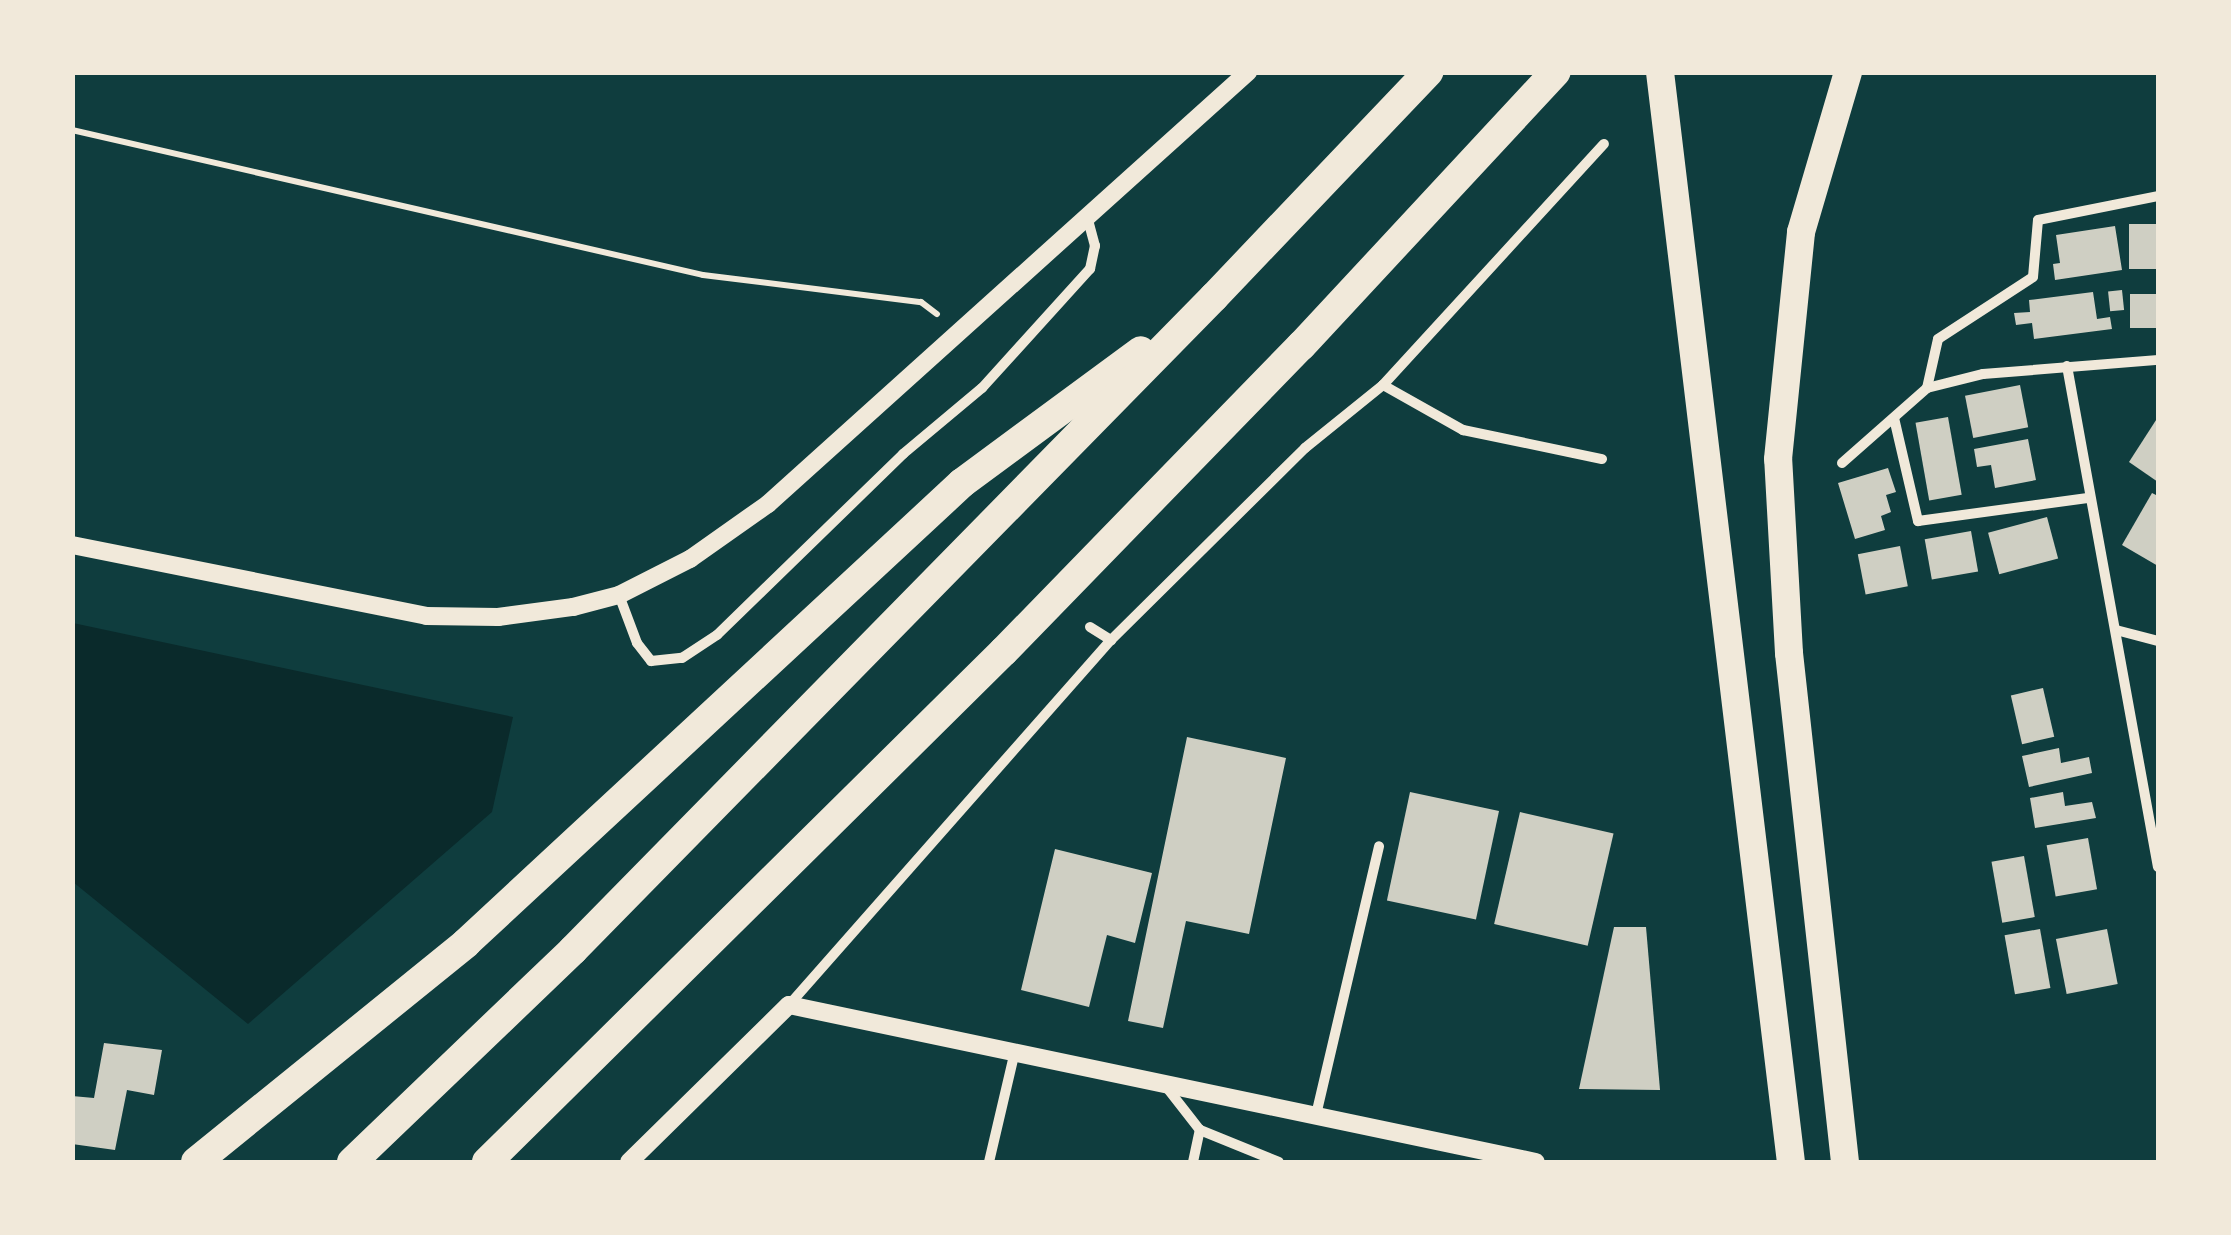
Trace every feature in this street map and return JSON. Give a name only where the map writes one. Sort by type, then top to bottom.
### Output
[{"type":"highway","points":[[352,1162],[574,950],[1214,298],[1428,72]]},
{"type":"highway","points":[[488,1162],[1032,623],[1301,346],[1556,72]]},
{"type":"highway","points":[[1660,72],[1791,1162]]},
{"type":"highway","points":[[1845,1162],[1789,653],[1778,459],[1801,232],[1822,146],[1848,72]]},
{"type":"highway","points":[[196,1162],[466,944],[962,483],[1214,298]]},
{"type":"street","points":[[72,545],[426,616],[498,618],[573,607],[619,594],[690,558],[768,504],[1248,72]]},
{"type":"street","points":[[629,1162],[789,1005],[1111,640],[1305,448],[1384,385],[1604,144]]},
{"type":"street","points":[[1927,388],[1938,339],[2033,277],[2038,220],[2158,196]]},
{"type":"street","points":[[619,594],[636,643],[651,660],[682,658],[716,635],[903,454],[982,388],[1090,269],[1095,246],[1087,217]]},
{"type":"street","points":[[1842,464],[1927,388],[1984,374],[2158,360]]},
{"type":"street","points":[[2067,366],[2158,868]]},
{"type":"street","points":[[1384,385],[1463,430],[1602,459]]},
{"type":"street","points":[[1894,418],[1918,521],[2089,498]]},
{"type":"street","points":[[1090,628],[1111,640]]},
{"type":"street","points":[[2116,630],[2158,641]]},
{"type":"street","points":[[1316,1115],[1379,846]]},
{"type":"street","points":[[789,1005],[1536,1162]]},
{"type":"street","points":[[989,1162],[1016,1050]]},
{"type":"street","points":[[1162,1082],[1200,1130],[1279,1162]]},
{"type":"street","points":[[1194,1162],[1200,1130]]},
{"type":"path","points":[[72,130],[703,275],[921,302],[958,330]]},
{"type":"water","points":[[73,623],[513,717],[492,812],[248,1024],[73,882]]},
{"type":"building","points":[[2129,224],[2158,224],[2158,269],[2129,269]]},
{"type":"building","points":[[2115,226],[2122,270],[2055,280],[2053,264],[2060,263],[2056,235]]},
{"type":"building","points":[[2122,290],[2124,310],[2110,311],[2108,291]]},
{"type":"building","points":[[2093,292],[2097,319],[2110,317],[2112,329],[2034,339],[2032,323],[2016,325],[2014,313],[2030,312],[2029,300]]},
{"type":"building","points":[[2130,294],[2158,294],[2158,328],[2130,328]]},
{"type":"building","points":[[2020,385],[2028,427],[1973,438],[1965,396]]},
{"type":"building","points":[[1948,417],[1962,495],[1929,501],[1916,423]]},
{"type":"building","points":[[2158,417],[2158,482],[2129,462]]},
{"type":"building","points":[[2028,439],[2036,480],[1995,488],[1991,465],[1977,467],[1974,449]]},
{"type":"building","points":[[1888,468],[1896,492],[1886,495],[1891,512],[1881,516],[1885,530],[1855,539],[1838,483]]},
{"type":"building","points":[[2152,493],[2158,496],[2158,566],[2122,545]]},
{"type":"building","points":[[2047,517],[2058,559],[1999,574],[1988,533]]},
{"type":"building","points":[[1971,531],[1978,571],[1932,580],[1925,539]]},
{"type":"building","points":[[1900,546],[1908,586],[1866,594],[1858,554]]},
{"type":"building","points":[[2043,688],[2054,737],[2022,744],[2011,695]]},
{"type":"building","points":[[1187,737],[1286,758],[1249,934],[1186,921],[1163,1028],[1128,1021]]},
{"type":"building","points":[[2059,748],[2061,763],[2089,757],[2092,773],[2029,787],[2022,756]]},
{"type":"building","points":[[1410,792],[1499,811],[1476,919],[1387,901]]},
{"type":"building","points":[[2063,792],[2065,806],[2092,802],[2096,818],[2035,828],[2030,798]]},
{"type":"building","points":[[1520,812],[1614,834],[1588,946],[1494,924]]},
{"type":"building","points":[[2088,838],[2097,889],[2056,897],[2047,845]]},
{"type":"building","points":[[1055,849],[1152,873],[1135,943],[1107,935],[1089,1007],[1021,990]]},
{"type":"building","points":[[2024,856],[2035,917],[2002,923],[1992,862]]},
{"type":"building","points":[[1614,927],[1646,927],[1660,1090],[1579,1089]]},
{"type":"building","points":[[2040,929],[2050,988],[2015,994],[2005,935]]},
{"type":"building","points":[[2107,929],[2118,984],[2067,994],[2056,939]]},
{"type":"building","points":[[104,1043],[162,1050],[154,1095],[127,1090],[115,1150],[72,1144],[72,1096],[94,1098]]}]
